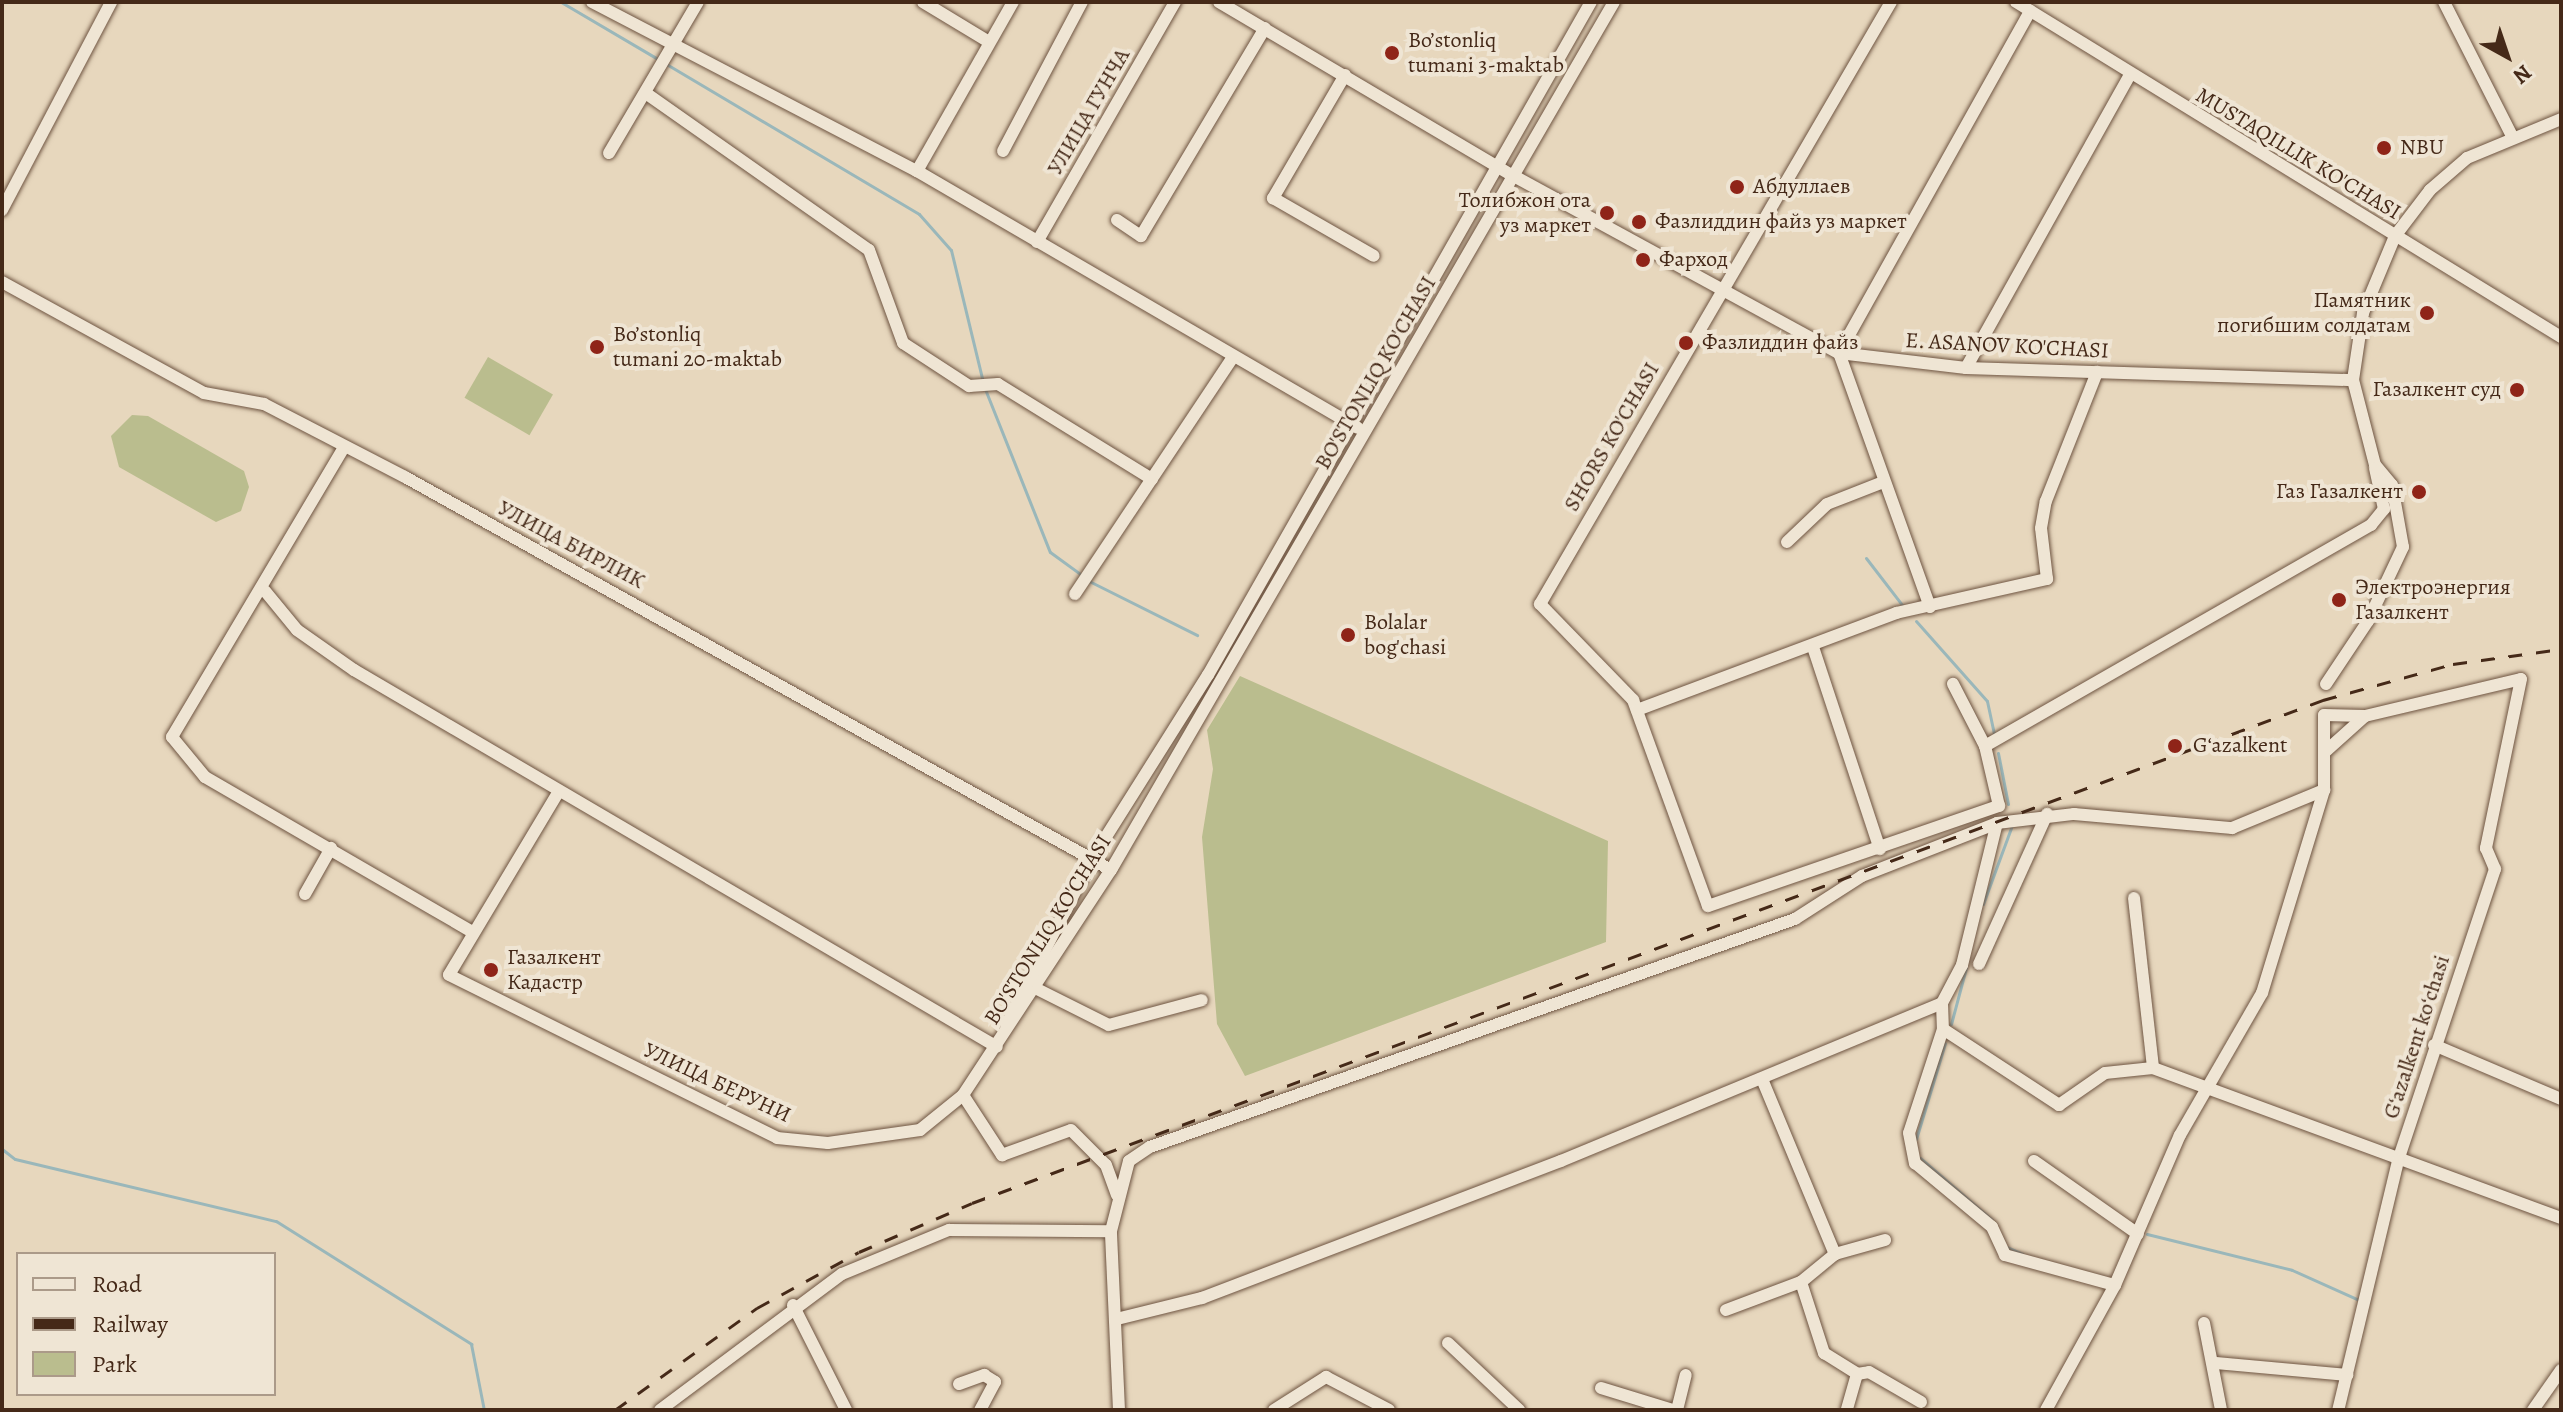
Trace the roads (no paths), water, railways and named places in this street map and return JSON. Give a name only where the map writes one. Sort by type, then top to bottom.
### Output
[{"type":"street","points":[[2,210],[111,2]]},
{"type":"street","points":[[592,2],[670,50],[917,171],[1366,433]]},
{"type":"street","points":[[609,153],[647,94],[698,2]]},
{"type":"street","points":[[923,2],[989,42]]},
{"type":"street","points":[[917,171],[1013,2]]},
{"type":"street","points":[[1003,151],[1082,2]]},
{"type":"street","name":"УЛИЦА ГУНЧА","points":[[1037,242],[1175,2]]},
{"type":"street","name":"E. ASANOV KO'CHASI","points":[[1219,2],[1512,175],[1839,353],[1966,368],[2353,380]]},
{"type":"street","name":"BO'STONLIQ KO'CHASI","points":[[997,1047],[1023,982],[1092,859],[1352,424],[1591,2]]},
{"type":"street","name":"BO'STONLIQ KO'CHASI","points":[[997,1047],[1111,870],[1614,2]]},
{"type":"street","name":"SHORS KO'CHASI","points":[[1637,710],[1540,604],[1720,289],[1891,2]]},
{"type":"street","name":"MUSTAQILLIK KO'CHASI","points":[[2016,2],[2561,337]]},
{"type":"street","points":[[2444,2],[2512,136]]},
{"type":"street","points":[[1930,607],[1881,483],[1839,353],[2030,11]]},
{"type":"street","points":[[1117,220],[1141,236],[1265,28]]},
{"type":"street","points":[[1966,368],[2130,74]]},
{"type":"street","points":[[1345,75],[1273,198],[1374,256]]},
{"type":"street","points":[[647,94],[869,250],[903,343],[969,386],[998,384],[1152,479]]},
{"type":"street","points":[[1985,746],[2371,525],[2384,509],[2353,380],[2363,313],[2395,236],[2467,158],[2512,136],[2561,119]]},
{"type":"street","name":"УЛИЦА БИРЛИК","points":[[2,282],[204,393],[264,404],[343,449],[610,588],[1111,870]]},
{"type":"street","points":[[1077,591],[1233,357]]},
{"type":"street","points":[[1953,684],[1985,746],[1999,806],[1708,906],[1637,710],[1930,607],[2047,579],[2041,528],[2046,501],[2097,372]]},
{"type":"street","points":[[343,449],[265,591],[172,737],[205,777],[472,932],[559,791]]},
{"type":"street","points":[[2326,684],[2368,621],[2403,547],[2392,485],[2375,465]]},
{"type":"street","points":[[1787,542],[1827,504],[1881,483]]},
{"type":"street","points":[[265,591],[326,652],[997,1047]]},
{"type":"street","points":[[1813,647],[1880,849]]},
{"type":"street","name":"Gʻazalkent koʻchasi","points":[[2338,1410],[2398,1161],[2434,1045],[2495,869],[2486,848],[2521,679],[2365,716]]},
{"type":"street","points":[[2046,1410],[2115,1285],[2180,1135],[2213,1088],[2262,993],[2324,790],[2324,715],[2365,716]]},
{"type":"street","points":[[2326,751],[2365,716]]},
{"type":"street","points":[[1119,1410],[1111,1231],[1117,1195],[1129,1161],[1150,1147],[1795,919],[1862,876],[1997,823],[2047,814],[2232,828],[2324,790]]},
{"type":"street","points":[[1979,964],[2047,814]]},
{"type":"street","points":[[1997,823],[1962,965],[1942,1003],[1943,1029],[1909,1133],[1915,1163],[1992,1227],[2005,1255],[2115,1285]]},
{"type":"street","points":[[305,894],[331,848]]},
{"type":"street","points":[[2134,898],[2153,1068]]},
{"type":"street","name":"УЛИЦА БЕРУНИ","points":[[472,932],[449,975],[777,1138],[886,1138],[920,1130],[963,1095],[997,1047]]},
{"type":"street","points":[[1037,989],[1109,1025],[1202,1000]]},
{"type":"street","points":[[1117,1319],[1202,1298],[1762,1079],[1942,1003]]},
{"type":"street","points":[[1943,1029],[2059,1105],[2105,1073],[2153,1068],[2213,1088],[2398,1161],[2561,1218]]},
{"type":"street","points":[[2434,1045],[2561,1099]]},
{"type":"street","points":[[1762,1079],[1835,1254]]},
{"type":"street","points":[[963,1095],[1002,1155],[1071,1130],[1106,1165],[1117,1195]]},
{"type":"street","points":[[2034,1161],[2138,1234]]},
{"type":"street","points":[[660,1410],[793,1305],[842,1274],[949,1230],[1111,1231]]},
{"type":"street","points":[[1726,1310],[1801,1282],[1835,1254],[1885,1240]]},
{"type":"street","points":[[1801,1282],[1824,1353],[1857,1374],[1869,1372],[1921,1402]]},
{"type":"street","points":[[793,1305],[846,1410]]},
{"type":"street","points":[[2204,1323],[2216,1363],[2221,1410]]},
{"type":"street","points":[[1448,1343],[1519,1410]]},
{"type":"street","points":[[2216,1363],[2347,1375]]},
{"type":"street","points":[[2533,1410],[2561,1370]]},
{"type":"street","points":[[1847,1410],[1857,1374]]},
{"type":"street","points":[[959,1384],[984,1375],[995,1382],[980,1410]]},
{"type":"street","points":[[1601,1388],[1675,1410],[1686,1375]]},
{"type":"street","points":[[1274,1410],[1326,1377],[1389,1410]]},
{"type":"street","points":[[1357,1410],[1364,1397]]},
{"type":"waterway","points":[[561,2],[661,61]]},
{"type":"waterway","points":[[668,65],[919,214],[951,250],[983,382]]},
{"type":"waterway","points":[[985,389],[1050,552],[1083,576]]},
{"type":"waterway","points":[[1866,558],[1903,606]]},
{"type":"waterway","points":[[1089,581],[1197,635]]},
{"type":"waterway","points":[[1916,621],[1987,701],[1994,733]]},
{"type":"waterway","points":[[1998,753],[2008,804]]},
{"type":"waterway","points":[[1983,904],[2012,825]]},
{"type":"waterway","points":[[1951,1024],[1966,968]]},
{"type":"waterway","points":[[1916,1139],[1945,1043]]},
{"type":"waterway","points":[[2,1149],[15,1159],[276,1221],[471,1344],[484,1410]]},
{"type":"waterway","points":[[1920,1158],[1992,1220]]},
{"type":"waterway","points":[[2147,1234],[2292,1270],[2359,1300]]},
{"type":"waterway","points":[[2007,1247],[2023,1254]]},
{"type":"railway","points":[[615,1410],[757,1308],[859,1252],[972,1203],[2323,700],[2453,664],[2561,649]]},
{"type":"place","name":"Bo’stonliq tumani 3-maktab","points":[[1392,53]]},
{"type":"place","name":"NBU","points":[[2384,148]]},
{"type":"place","name":"Абдуллаев","points":[[1737,187]]},
{"type":"place","name":"Толибжон ота уз маркет","points":[[1607,213]]},
{"type":"place","name":"Фазлиддин файз уз маркет","points":[[1639,222]]},
{"type":"place","name":"Фарход","points":[[1643,260]]},
{"type":"place","name":"Памятник погибшим солдатам","points":[[2427,313]]},
{"type":"place","name":"Фазлиддин файз","points":[[1686,343]]},
{"type":"place","name":"Bo’stonliq tumani 20-maktab","points":[[597,347]]},
{"type":"place","name":"Газалкент суд","points":[[2517,390]]},
{"type":"place","name":"Газ Газалкент","points":[[2419,492]]},
{"type":"place","name":"Электроэнергия Газалкент","points":[[2339,600]]},
{"type":"place","name":"Bolalar bog'chasi","points":[[1348,635]]},
{"type":"place","name":"Gʻazalkent","points":[[2175,746]]},
{"type":"place","name":"Газалкент Кадастр","points":[[491,970]]}]
